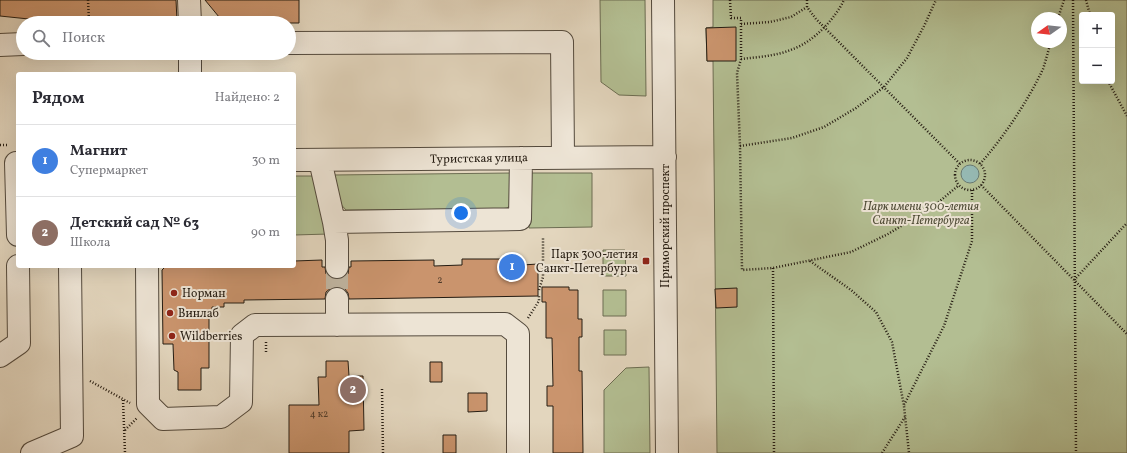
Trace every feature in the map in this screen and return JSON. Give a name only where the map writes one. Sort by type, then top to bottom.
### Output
[{"type":"street","points":[[189,0],[190,16]]},
{"type":"street","name":"Приморский проспект","points":[[663,0],[667,453]]},
{"type":"street","points":[[296,43],[562,42],[563,158]]},
{"type":"street","points":[[0,44],[16,44]]},
{"type":"street","points":[[190,60],[190,72]]},
{"type":"street","name":"Туристская улица","points":[[296,160],[665,157]]},
{"type":"street","points":[[334,222],[520,219],[521,158]]},
{"type":"street","points":[[320,160],[337,240],[337,267]]},
{"type":"street","points":[[11,163],[16,214]]},
{"type":"street","points":[[0,356],[19,343],[18,268]]},
{"type":"street","points":[[32,453],[72,436],[70,268]]},
{"type":"street","points":[[147,268],[148,404],[149,410],[163,419],[221,417],[240,402],[242,335],[255,325],[505,324],[518,334],[518,453]]},
{"type":"street","points":[[337,299],[337,325]]},
{"type":"path","points":[[88,0],[89,16]]},
{"type":"path","points":[[730,0],[730,18],[741,18],[741,59],[737,73],[742,270],[773,268],[851,252],[888,234],[934,206],[959,184]]},
{"type":"path","points":[[807,0],[807,7],[960,164]]},
{"type":"path","points":[[741,59],[769,55],[794,49],[813,37],[825,26],[840,8],[844,0]]},
{"type":"path","points":[[740,146],[792,138],[824,127],[856,108],[884,87],[907,58],[936,0]]},
{"type":"path","points":[[1060,12],[1064,0]]},
{"type":"path","points":[[1073,0],[1076,453]]},
{"type":"path","points":[[1086,0],[1089,12]]},
{"type":"path","points":[[741,24],[770,22],[791,17],[807,7]]},
{"type":"path","points":[[980,164],[994,149],[1020,110],[1043,68],[1049,48]]},
{"type":"path","points":[[1110,84],[1127,116]]},
{"type":"path","points":[[970,159],[980,164],[983,167],[985,175],[983,182],[977,188],[969,190],[962,188],[956,182],[955,174],[957,166],[963,161],[970,159]]},
{"type":"path","points":[[980,185],[1127,334]]},
{"type":"path","points":[[904,406],[944,326],[972,241],[972,189]]},
{"type":"path","points":[[1074,280],[1127,223]]},
{"type":"path","points":[[539,290],[543,277],[543,238]]},
{"type":"path","points":[[809,261],[851,290],[876,312],[892,342],[904,406],[909,453]]},
{"type":"path","points":[[773,268],[774,453]]},
{"type":"path","points":[[518,334],[539,301],[539,296]]},
{"type":"path","points":[[71,371],[123,399],[149,410],[124,430]]},
{"type":"path","points":[[382,389],[383,453]]},
{"type":"path","points":[[123,399],[125,453]]},
{"type":"path","points":[[882,453],[905,416]]},
{"type":"green space","points":[[600,0],[645,0],[646,96],[619,95],[601,82]]},
{"type":"green space","name":"Парк имени 300-летия Санкт-Петербурга","points":[[713,0],[1127,0],[1127,453],[717,453],[713,61],[707,61],[706,28],[713,27]]},
{"type":"green space","points":[[512,173],[511,205],[507,208],[501,209],[346,210],[336,199],[332,175]]},
{"type":"green space","points":[[528,173],[592,173],[592,227],[529,228]]},
{"type":"green space","points":[[296,176],[317,176],[329,234],[296,235]]},
{"type":"green space","points":[[603,250],[625,250],[626,276],[603,276]]},
{"type":"green space","points":[[603,290],[626,290],[626,316],[603,316]]},
{"type":"green space","points":[[604,330],[626,330],[626,355],[604,355]]},
{"type":"green space","points":[[649,367],[650,453],[604,453],[604,390],[626,368]]},
{"type":"water","points":[[970,165],[976,168],[979,174],[976,180],[970,183],[964,180],[961,174],[964,168]]},
{"type":"building","points":[[0,0],[176,0],[177,16],[16,16],[16,18],[0,16]]},
{"type":"building","points":[[205,0],[299,0],[299,23],[296,23],[296,16],[218,16]]},
{"type":"building","points":[[736,27],[736,61],[707,61],[706,28]]},
{"type":"building","points":[[462,259],[522,259],[522,265],[538,264],[538,296],[349,299],[348,293],[344,288],[337,287],[331,288],[326,292],[325,299],[244,300],[244,303],[224,303],[224,307],[212,307],[212,316],[209,316],[209,368],[201,368],[201,390],[178,390],[178,372],[174,370],[173,344],[163,344],[162,270],[164,268],[296,268],[296,261],[322,260],[322,267],[325,267],[326,274],[331,278],[337,279],[343,278],[348,274],[349,267],[351,267],[351,261],[434,260],[434,266],[462,265]]},
{"type":"building","points":[[542,287],[569,287],[569,290],[578,290],[578,319],[582,319],[582,337],[579,337],[579,371],[582,371],[583,453],[553,453],[553,406],[547,406],[547,386],[553,386],[552,338],[546,338],[546,302],[542,302]]},
{"type":"building","points":[[737,288],[737,307],[716,308],[715,289]]},
{"type":"building","points":[[326,361],[348,361],[349,376],[363,376],[364,430],[349,431],[349,453],[289,453],[289,405],[319,405],[318,377],[326,377]]},
{"type":"building","points":[[430,362],[442,362],[442,382],[430,382]]},
{"type":"building","points":[[468,393],[487,393],[487,411],[468,412]]},
{"type":"building","points":[[443,435],[456,435],[456,453],[443,453]]},
{"type":"tunnel","points":[[337,267],[337,299]]},
{"type":"place","name":"Парк 300-летия Санкт-Петербурга","points":[[646,261]]},
{"type":"place","name":"Магнит","points":[[512,267]]},
{"type":"place","name":"Норман","points":[[174,293]]},
{"type":"place","name":"Винлаб","points":[[170,313]]},
{"type":"place","name":"Wildberries","points":[[172,336]]},
{"type":"place","name":"Детский сад № 63","points":[[353,390]]}]
